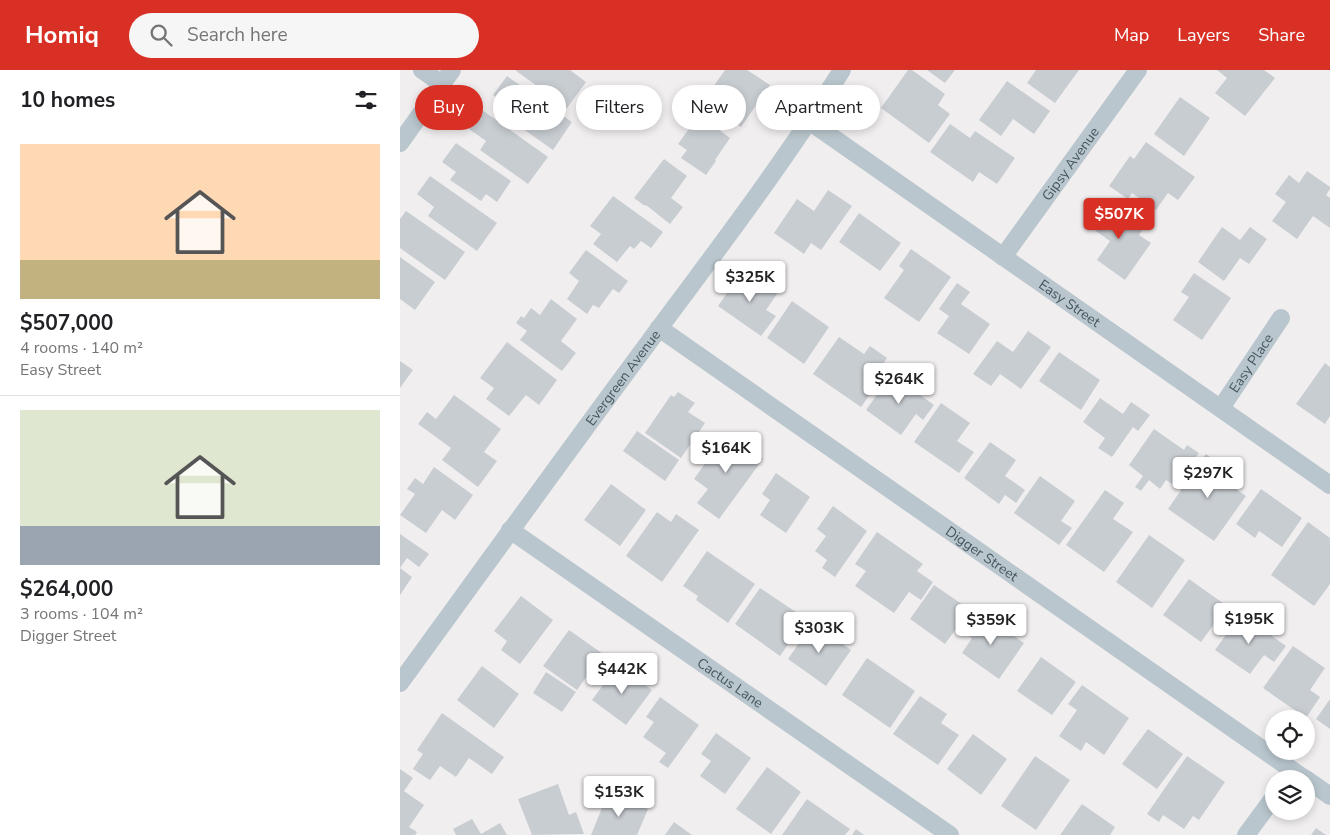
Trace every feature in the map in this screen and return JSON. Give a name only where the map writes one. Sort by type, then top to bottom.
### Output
[{"type":"street","points":[[422,70],[442,84]]},
{"type":"street","points":[[400,143],[452,70]]},
{"type":"street","name":"Evergreen Avenue","points":[[832,85],[842,70]]},
{"type":"street","name":"Gipsy Avenue","points":[[1003,257],[1138,70]]},
{"type":"street","name":"Evergreen Avenue","points":[[400,683],[510,530],[767,182],[803,130]]},
{"type":"street","name":"Easy Street","points":[[822,130],[1330,484]]},
{"type":"street","name":"Easy Place","points":[[1221,408],[1281,318]]},
{"type":"street","name":"Digger Street","points":[[659,328],[1288,770]]},
{"type":"street","name":"Cactus Lane","points":[[510,530],[950,835]]},
{"type":"street","name":"Digger Street","points":[[1315,787],[1330,796]]},
{"type":"street","points":[[1246,835],[1265,809]]},
{"type":"building","points":[[515,70],[570,70],[586,82],[584,85],[576,85],[576,96],[567,108],[566,85],[536,85]]},
{"type":"building","points":[[725,70],[747,70],[770,85],[756,85],[756,105],[746,120],[746,85],[714,85]]},
{"type":"building","points":[[908,70],[912,70],[945,94],[938,105],[950,114],[929,143],[881,108]]},
{"type":"building","points":[[927,70],[955,70],[945,83]]},
{"type":"building","points":[[1036,70],[1079,70],[1055,103],[1027,83]]},
{"type":"building","points":[[1217,70],[1264,70],[1275,78],[1245,116],[1215,93],[1227,78]]},
{"type":"building","points":[[507,76],[520,85],[500,85]]},
{"type":"building","points":[[1007,81],[1050,111],[1034,134],[1013,119],[1001,136],[979,120]]},
{"type":"building","points":[[1180,97],[1210,118],[1184,156],[1154,134]]},
{"type":"building","points":[[483,111],[493,118],[493,130],[510,130],[548,157],[528,184],[480,150],[486,141],[470,130],[483,130]]},
{"type":"building","points":[[566,118],[572,122],[553,150],[525,130],[566,130]]},
{"type":"building","points":[[950,124],[970,138],[975,131],[1015,158],[997,184],[979,172],[973,182],[930,152]]},
{"type":"building","points":[[688,130],[719,130],[730,138],[706,175],[681,158],[687,150],[678,144]]},
{"type":"building","points":[[1146,142],[1195,177],[1178,200],[1168,193],[1156,210],[1132,193],[1128,199],[1109,186],[1130,156],[1134,159]]},
{"type":"building","points":[[456,143],[511,181],[497,202],[486,194],[481,201],[450,180],[456,172],[442,162]]},
{"type":"building","points":[[664,159],[687,176],[671,198],[683,207],[670,224],[634,198]]},
{"type":"building","points":[[1307,171],[1330,187],[1326,195],[1330,198],[1330,228],[1313,216],[1297,239],[1272,221],[1286,202],[1275,194],[1289,175],[1299,183]]},
{"type":"building","points":[[430,176],[497,223],[477,251],[428,216],[434,207],[417,194]]},
{"type":"building","points":[[828,190],[852,206],[821,250],[811,243],[804,254],[774,233],[797,199],[814,211]]},
{"type":"building","points":[[613,196],[663,232],[651,248],[641,241],[634,249],[630,246],[617,262],[593,244],[601,234],[590,226]]},
{"type":"building","points":[[1103,201],[1143,229],[1139,235],[1151,243],[1125,280],[1097,260],[1110,241],[1086,224]]},
{"type":"building","points":[[406,211],[465,252],[445,280],[400,248],[400,219]]},
{"type":"building","points":[[859,213],[901,243],[880,271],[839,242]]},
{"type":"building","points":[[1222,227],[1240,240],[1250,227],[1267,239],[1249,264],[1240,258],[1224,281],[1198,262]]},
{"type":"building","points":[[911,249],[951,277],[919,322],[884,298],[904,270],[899,266]]},
{"type":"building","points":[[586,250],[628,281],[619,293],[613,289],[599,308],[593,305],[587,314],[567,299],[579,281],[569,273]]},
{"type":"building","points":[[400,257],[435,282],[415,310],[400,299]]},
{"type":"building","points":[[743,270],[777,294],[766,310],[776,316],[761,336],[718,306]]},
{"type":"building","points":[[1194,273],[1231,298],[1202,340],[1173,320],[1189,297],[1181,292]]},
{"type":"building","points":[[957,283],[970,292],[961,304],[990,324],[969,354],[937,333],[949,316],[939,309]]},
{"type":"building","points":[[551,299],[577,319],[561,341],[576,353],[562,371],[520,340],[527,331],[516,323],[521,316],[524,318],[531,308],[540,315]]},
{"type":"building","points":[[792,301],[829,327],[804,364],[767,338]]},
{"type":"building","points":[[1028,331],[1051,347],[1021,389],[1000,374],[991,386],[973,374],[997,341],[1013,352]]},
{"type":"building","points":[[839,337],[864,354],[870,346],[887,358],[871,382],[876,386],[861,407],[813,374]]},
{"type":"building","points":[[507,342],[557,380],[539,405],[526,395],[509,416],[486,399],[494,388],[480,378]]},
{"type":"building","points":[[1059,352],[1100,380],[1081,410],[1039,381]]},
{"type":"building","points":[[400,361],[413,370],[400,388]]},
{"type":"building","points":[[1325,363],[1330,367],[1330,416],[1325,424],[1296,404]]},
{"type":"building","points":[[892,374],[934,405],[923,420],[916,414],[901,435],[866,410]]},
{"type":"building","points":[[678,392],[695,403],[688,412],[705,423],[681,458],[645,433],[671,395],[674,397]]},
{"type":"building","points":[[454,395],[501,429],[484,452],[497,461],[478,487],[442,460],[451,448],[418,424],[427,412],[436,419]]},
{"type":"building","points":[[1100,398],[1123,414],[1131,402],[1150,415],[1138,431],[1133,427],[1112,457],[1098,448],[1105,438],[1083,422]]},
{"type":"building","points":[[941,403],[970,423],[957,441],[974,452],[959,473],[914,442]]},
{"type":"building","points":[[1154,429],[1184,450],[1187,445],[1199,453],[1175,486],[1166,480],[1160,489],[1149,480],[1141,491],[1135,487],[1143,476],[1129,465]]},
{"type":"building","points":[[637,431],[679,460],[665,481],[623,451]]},
{"type":"building","points":[[727,432],[763,459],[719,519],[697,503],[708,489],[694,479]]},
{"type":"building","points":[[990,442],[1016,460],[1005,476],[1025,490],[1016,503],[1005,495],[999,504],[964,478]]},
{"type":"building","points":[[1206,454],[1233,474],[1227,483],[1246,496],[1214,541],[1168,509]]},
{"type":"building","points":[[434,467],[473,495],[455,520],[442,510],[426,533],[400,515],[415,494],[407,489],[415,478],[423,484]]},
{"type":"building","points":[[776,473],[810,497],[786,533],[760,515],[770,500],[762,494]]},
{"type":"building","points":[[1040,476],[1075,501],[1061,521],[1072,528],[1059,545],[1014,513]]},
{"type":"building","points":[[611,484],[646,510],[620,546],[584,520]]},
{"type":"building","points":[[1261,489],[1302,518],[1282,547],[1259,531],[1255,538],[1236,524]]},
{"type":"building","points":[[1105,490],[1124,503],[1113,519],[1133,532],[1104,572],[1066,545]]},
{"type":"building","points":[[833,506],[867,531],[835,577],[822,568],[827,560],[815,551],[826,536],[817,529]]},
{"type":"building","points":[[657,512],[671,522],[676,514],[699,530],[662,582],[626,556]]},
{"type":"building","points":[[1308,522],[1330,538],[1330,584],[1314,606],[1271,575]]},
{"type":"building","points":[[877,532],[923,564],[917,571],[933,582],[921,600],[909,592],[894,613],[855,586],[866,571],[855,564]]},
{"type":"building","points":[[400,534],[429,554],[419,567],[407,558],[400,568]]},
{"type":"building","points":[[1149,535],[1185,560],[1152,608],[1116,582]]},
{"type":"building","points":[[707,551],[755,584],[728,623],[696,600],[698,596],[683,586]]},
{"type":"building","points":[[400,568],[412,577],[400,595]]},
{"type":"building","points":[[1189,579],[1227,606],[1201,642],[1163,615]]},
{"type":"building","points":[[934,585],[975,613],[964,629],[959,625],[945,644],[910,619]]},
{"type":"building","points":[[760,588],[806,619],[780,656],[735,624]]},
{"type":"building","points":[[521,596],[553,620],[520,664],[501,650],[507,641],[494,631]]},
{"type":"building","points":[[979,612],[1024,643],[999,679],[962,653],[972,638],[964,633]]},
{"type":"building","points":[[1241,614],[1286,646],[1274,662],[1264,655],[1250,674],[1215,650]]},
{"type":"building","points":[[813,623],[851,650],[826,686],[788,659]]},
{"type":"building","points":[[569,630],[603,654],[577,690],[543,666]]},
{"type":"building","points":[[1293,646],[1325,668],[1310,690],[1320,697],[1311,710],[1295,710],[1263,688]]},
{"type":"building","points":[[1041,657],[1076,682],[1052,715],[1017,691]]},
{"type":"building","points":[[867,658],[915,691],[890,728],[842,695]]},
{"type":"building","points":[[618,665],[652,690],[626,725],[592,700]]},
{"type":"building","points":[[482,666],[519,694],[494,728],[457,700]]},
{"type":"building","points":[[546,672],[576,692],[562,712],[533,693]]},
{"type":"building","points":[[1082,685],[1129,718],[1104,755],[1086,742],[1081,751],[1059,736],[1077,710],[1068,704]]},
{"type":"building","points":[[920,696],[947,714],[941,723],[959,735],[938,765],[893,734]]},
{"type":"building","points":[[660,697],[699,725],[668,768],[659,762],[666,753],[643,737],[654,722],[646,717]]},
{"type":"building","points":[[1330,699],[1330,729],[1316,719]]},
{"type":"building","points":[[442,713],[504,757],[492,774],[469,758],[456,777],[440,766],[430,780],[413,769],[423,754],[417,750]]},
{"type":"building","points":[[1148,729],[1183,754],[1157,789],[1122,764]]},
{"type":"building","points":[[716,733],[751,758],[725,794],[700,776],[711,761],[701,754]]},
{"type":"building","points":[[973,734],[1007,759],[981,795],[947,769]]},
{"type":"building","points":[[1035,756],[1070,780],[1036,830],[1001,806]]},
{"type":"building","points":[[1187,756],[1225,782],[1199,820],[1193,816],[1184,829],[1163,815],[1159,822],[1147,814]]},
{"type":"building","points":[[767,767],[801,792],[771,834],[736,809]]},
{"type":"building","points":[[400,769],[413,778],[404,791],[424,805],[409,827],[417,832],[415,835],[400,835]]},
{"type":"building","points":[[558,784],[569,815],[576,812],[584,834],[532,835],[518,799]]},
{"type":"building","points":[[608,793],[648,809],[637,835],[591,835]]},
{"type":"building","points":[[807,799],[850,829],[845,835],[782,835]]},
{"type":"building","points":[[1082,804],[1115,827],[1110,835],[1060,835]]},
{"type":"building","points":[[472,819],[481,834],[500,823],[507,835],[456,835],[453,829]]},
{"type":"building","points":[[674,822],[692,835],[665,835]]},
{"type":"building","points":[[1316,828],[1326,835],[1311,835]]},
{"type":"building","points":[[856,829],[864,835],[852,835]]}]
